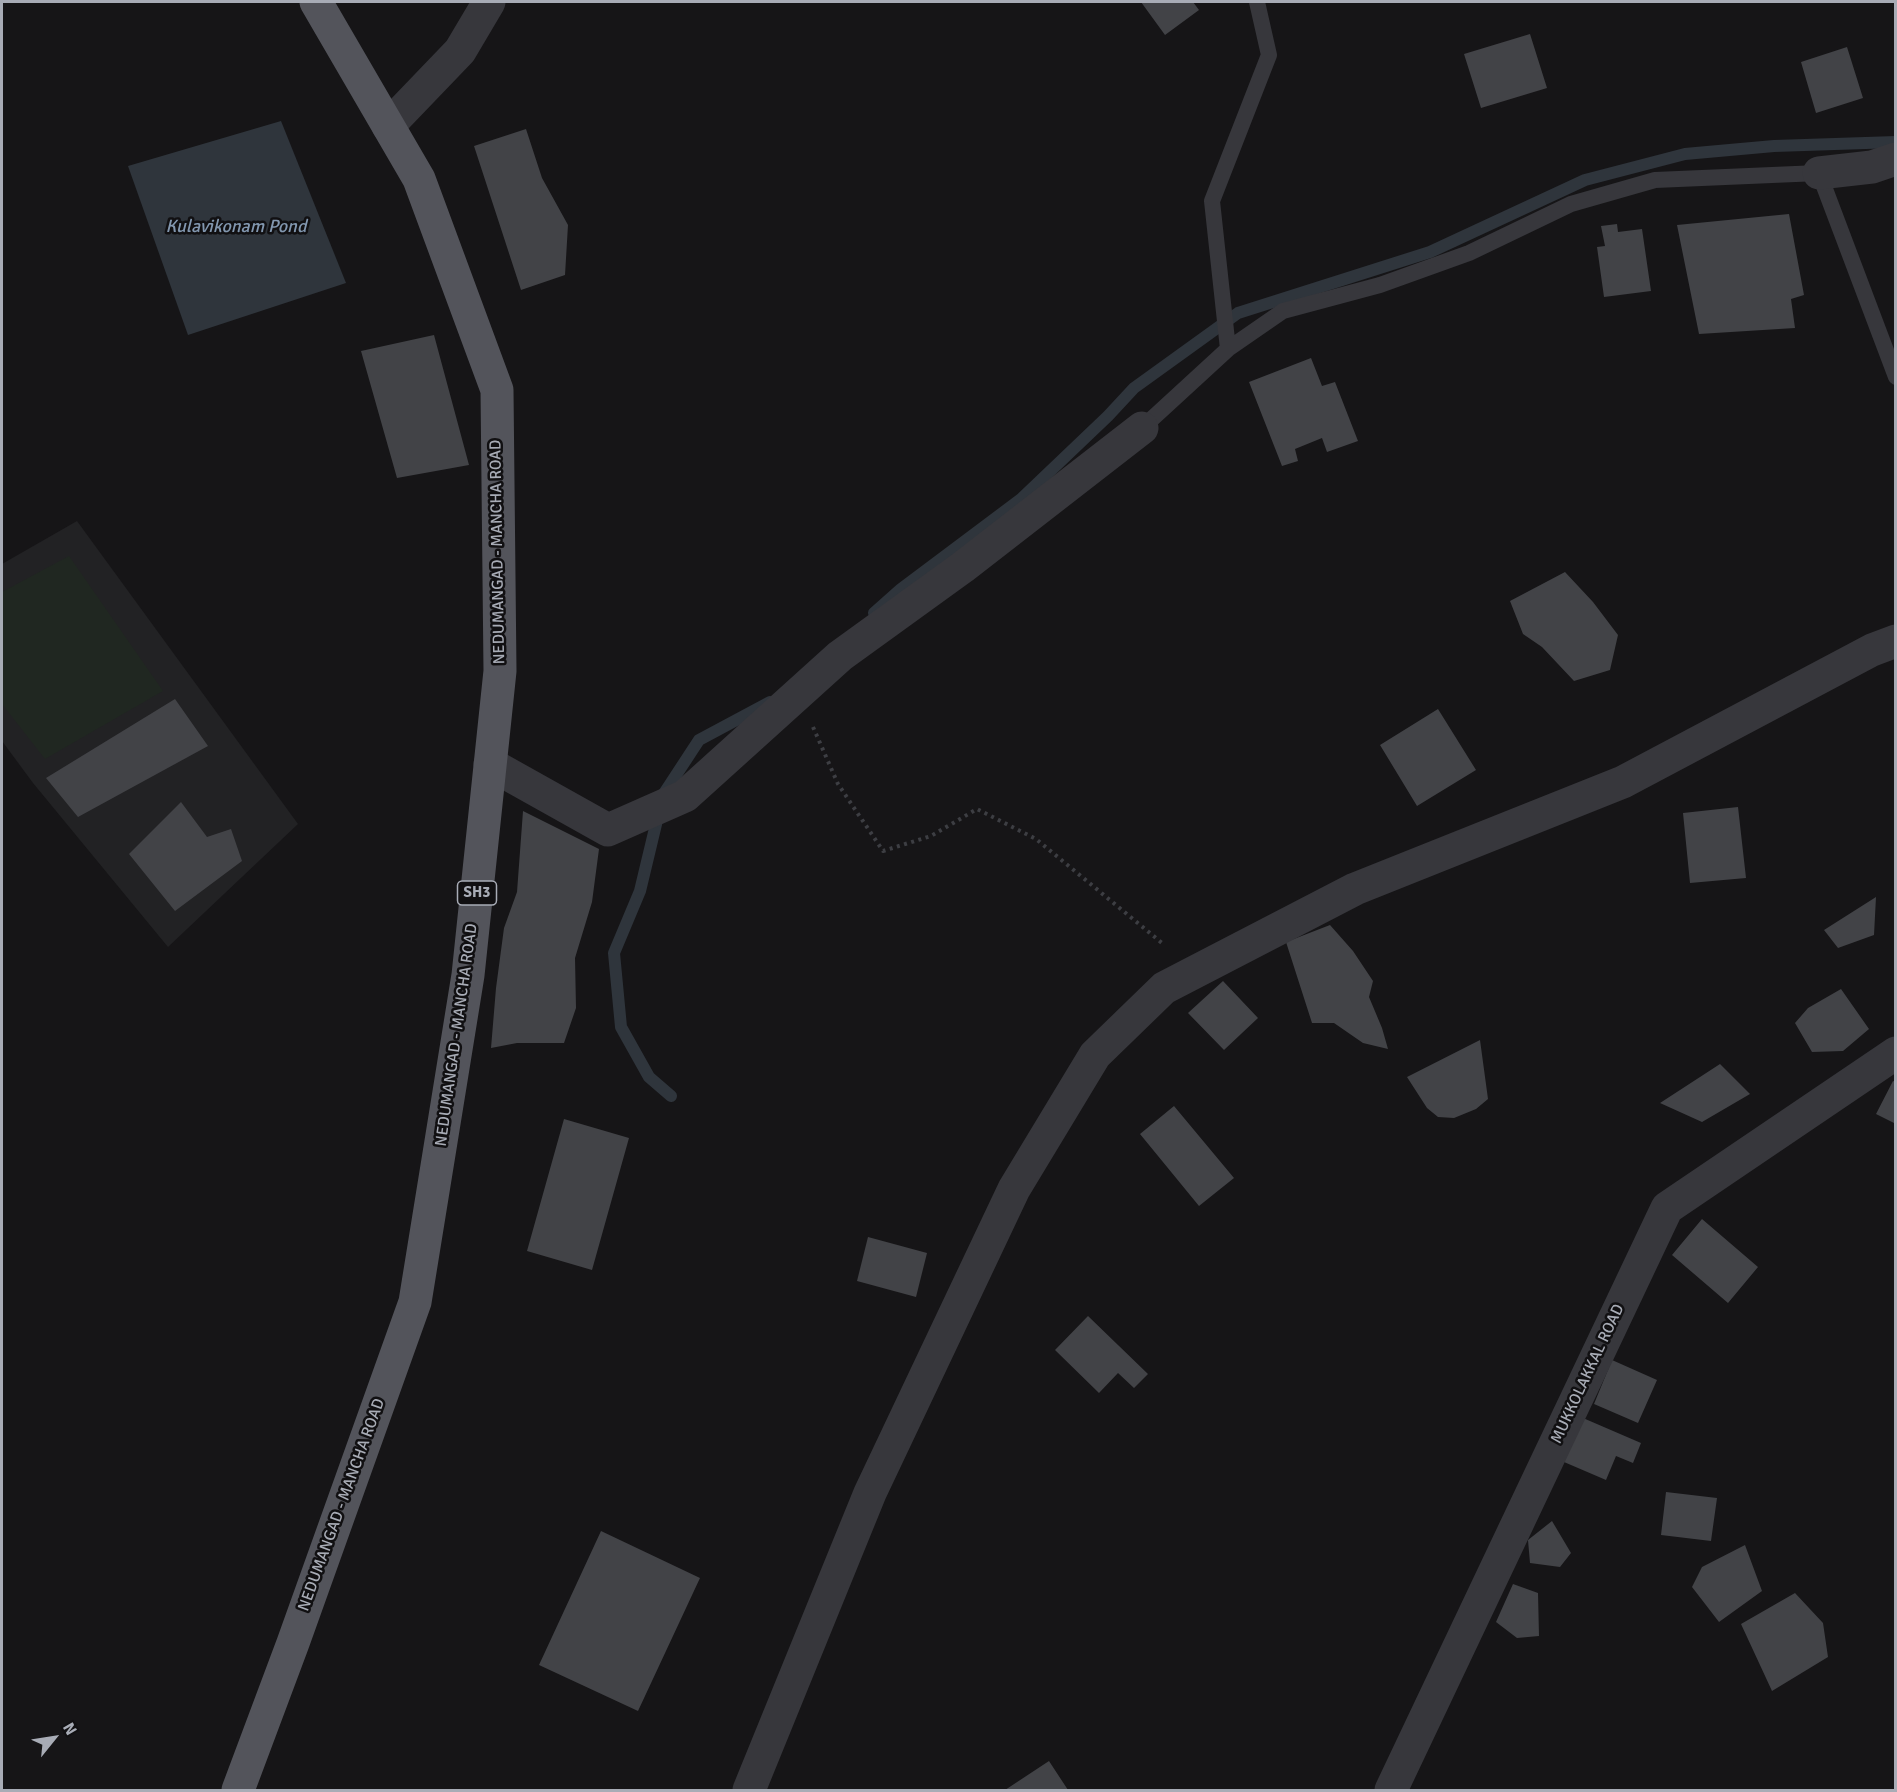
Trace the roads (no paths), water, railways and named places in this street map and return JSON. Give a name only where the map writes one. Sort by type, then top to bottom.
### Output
[{"type":"main road","name":"NEDUMANGAD - MANCHA ROAD","points":[[238,1791],[415,1302],[468,975],[500,671],[497,390],[419,179],[316,2]]},
{"type":"street","points":[[388,126],[460,51],[489,2]]},
{"type":"street","points":[[1819,173],[1872,167],[1896,159]]},
{"type":"street","points":[[490,764],[608,830],[685,796],[840,656],[963,567],[1142,428]]},
{"type":"street","points":[[749,1791],[870,1492],[1014,1189],[1095,1054],[1164,988],[1355,889],[1623,782],[1872,650],[1896,641]]},
{"type":"street","name":"MUKKOLAKKAL ROAD","points":[[1391,1791],[1667,1208],[1896,1053]]},
{"type":"lane","points":[[1227,348],[1212,201],[1269,55],[1257,2]]},
{"type":"lane","points":[[1142,428],[1227,348],[1283,311],[1380,285],[1469,253],[1571,204],[1655,180],[1819,173],[1896,377]]},
{"type":"water","name":"Kulavikonam Pond","points":[[281,121],[346,283],[188,335],[128,166]]},
{"type":"waterway","points":[[874,613],[901,589],[1021,499],[1134,388],[1238,313],[1430,252],[1585,180],[1685,154],[1774,146],[1896,142]]},
{"type":"waterway","points":[[671,1096],[649,1077],[621,1027],[614,953],[640,891],[663,795],[699,740],[770,702]]}]
